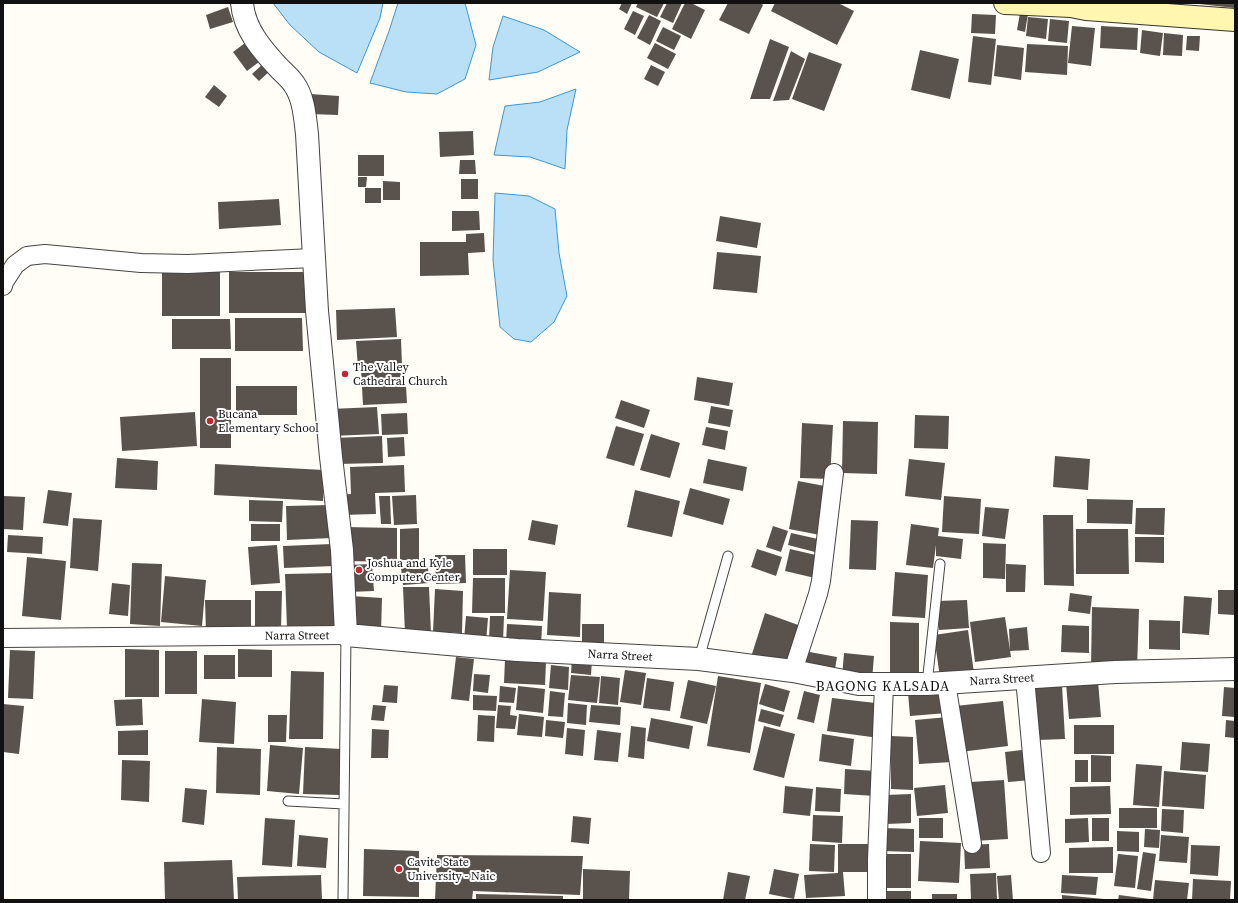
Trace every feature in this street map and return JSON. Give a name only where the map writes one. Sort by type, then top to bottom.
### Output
[{"type":"main road","points":[[1005,3],[1071,5],[1086,9],[1235,20]]},
{"type":"street","points":[[242,3],[243,13],[254,39],[268,57],[294,85],[304,107],[322,374],[342,550],[346,635]]},
{"type":"street","points":[[3,286],[15,265],[27,256],[45,254],[141,263],[188,264],[313,258]]},
{"type":"street","points":[[793,671],[821,581],[834,473]]},
{"type":"street","name":"Narra Street","points":[[3,638],[346,635],[517,650],[699,659],[793,671],[859,684],[884,685],[937,684],[1115,672],[1235,669]]},
{"type":"street","points":[[1025,678],[1041,853]]},
{"type":"street","points":[[937,684],[972,844]]},
{"type":"street","points":[[877,900],[877,859],[884,685]]},
{"type":"lane","points":[[699,659],[728,556]]},
{"type":"lane","points":[[937,684],[940,564]]},
{"type":"lane","points":[[343,900],[346,635]]},
{"type":"lane","points":[[288,801],[344,804]]},
{"type":"water","points":[[273,3],[383,3],[380,18],[357,73],[319,52],[290,25]]},
{"type":"water","points":[[398,3],[465,3],[476,45],[465,79],[437,94],[406,92],[370,83]]},
{"type":"water","points":[[503,16],[544,30],[580,52],[538,72],[489,80],[493,47]]},
{"type":"water","points":[[576,89],[567,130],[565,169],[530,157],[494,155],[505,106],[540,102]]},
{"type":"water","points":[[495,193],[529,196],[555,209],[559,253],[567,296],[554,322],[531,342],[514,339],[500,327],[493,260]]},
{"type":"building","points":[[622,3],[632,3],[627,14],[619,9]]},
{"type":"building","points":[[638,3],[664,3],[657,17],[636,7]]},
{"type":"building","points":[[667,3],[682,3],[673,23],[660,17]]},
{"type":"building","points":[[685,3],[691,3],[705,10],[691,39],[672,29]]},
{"type":"building","points":[[728,3],[760,3],[763,5],[749,34],[719,20]]},
{"type":"building","points":[[775,3],[838,3],[854,11],[837,45],[771,11]]},
{"type":"building","points":[[1235,3],[1235,8],[1199,4]]},
{"type":"building","points":[[228,7],[233,22],[210,29],[206,15]]},
{"type":"building","points":[[633,11],[644,16],[635,35],[624,29]]},
{"type":"building","points":[[1020,13],[1028,14],[1025,32],[1017,30]]},
{"type":"building","points":[[972,14],[996,15],[995,34],[971,33]]},
{"type":"building","points":[[649,15],[661,21],[650,45],[637,38]]},
{"type":"building","points":[[1028,17],[1048,19],[1046,39],[1026,36]]},
{"type":"building","points":[[1050,19],[1069,21],[1067,43],[1048,41]]},
{"type":"building","points":[[1072,26],[1095,28],[1091,66],[1068,63]]},
{"type":"building","points":[[1101,26],[1138,28],[1137,50],[1100,48]]},
{"type":"building","points":[[663,27],[681,36],[674,50],[656,41]]},
{"type":"building","points":[[1142,30],[1163,33],[1160,56],[1140,53]]},
{"type":"building","points":[[1164,33],[1183,35],[1182,56],[1163,55]]},
{"type":"building","points":[[973,36],[996,39],[991,85],[968,82]]},
{"type":"building","points":[[1187,36],[1200,36],[1199,51],[1186,50]]},
{"type":"building","points":[[770,39],[789,47],[770,99],[750,99]]},
{"type":"building","points":[[249,40],[263,59],[247,71],[233,52]]},
{"type":"building","points":[[655,43],[676,54],[668,69],[647,58]]},
{"type":"building","points":[[1027,44],[1068,46],[1067,75],[1025,72]]},
{"type":"building","points":[[997,45],[1024,48],[1021,80],[994,76]]},
{"type":"building","points":[[920,50],[959,59],[950,99],[911,90]]},
{"type":"building","points":[[791,51],[805,59],[789,100],[773,101]]},
{"type":"building","points":[[809,52],[842,64],[824,111],[792,99]]},
{"type":"building","points":[[265,62],[272,69],[259,81],[252,74]]},
{"type":"building","points":[[651,65],[665,72],[658,86],[644,79]]},
{"type":"building","points":[[214,85],[227,96],[219,107],[205,97]]},
{"type":"building","points":[[310,94],[339,96],[338,115],[309,114]]},
{"type":"building","points":[[473,131],[474,155],[440,157],[439,132]]},
{"type":"building","points":[[358,155],[384,155],[384,176],[358,176]]},
{"type":"building","points":[[460,160],[475,160],[476,174],[459,174]]},
{"type":"building","points":[[358,177],[367,177],[366,187],[358,187]]},
{"type":"building","points":[[461,179],[478,179],[478,199],[461,199]]},
{"type":"building","points":[[383,181],[400,182],[400,200],[383,200]]},
{"type":"building","points":[[365,188],[381,188],[381,203],[365,203]]},
{"type":"building","points":[[279,199],[281,225],[219,229],[218,202]]},
{"type":"building","points":[[452,211],[479,211],[480,230],[452,231]]},
{"type":"building","points":[[720,216],[761,223],[757,248],[716,241]]},
{"type":"building","points":[[484,233],[485,252],[468,253],[469,275],[420,276],[420,242],[466,242],[466,234]]},
{"type":"building","points":[[717,252],[761,256],[757,293],[713,289]]},
{"type":"building","points":[[162,271],[220,271],[220,316],[162,316]]},
{"type":"building","points":[[229,272],[308,272],[308,313],[229,313]]},
{"type":"building","points":[[395,308],[397,337],[337,340],[336,310]]},
{"type":"building","points":[[235,318],[302,318],[303,351],[235,351]]},
{"type":"building","points":[[172,319],[230,319],[231,349],[172,349]]},
{"type":"building","points":[[401,339],[402,366],[358,368],[356,341]]},
{"type":"building","points":[[200,358],[231,358],[231,448],[200,448]]},
{"type":"building","points":[[405,368],[407,403],[363,405],[361,370]]},
{"type":"building","points":[[697,377],[733,383],[729,406],[694,400]]},
{"type":"building","points":[[236,386],[297,386],[297,415],[236,415]]},
{"type":"building","points":[[621,400],[650,410],[644,428],[615,418]]},
{"type":"building","points":[[711,406],[733,410],[730,427],[708,423]]},
{"type":"building","points":[[377,407],[379,434],[331,436],[330,409]]},
{"type":"building","points":[[195,412],[197,446],[122,451],[120,417]]},
{"type":"building","points":[[407,413],[408,434],[382,435],[381,414]]},
{"type":"building","points":[[915,415],[949,416],[948,449],[914,448]]},
{"type":"building","points":[[843,421],[878,422],[877,474],[842,473]]},
{"type":"building","points":[[802,423],[833,425],[830,479],[800,478]]},
{"type":"building","points":[[616,426],[644,434],[634,466],[606,458]]},
{"type":"building","points":[[706,427],[728,431],[725,450],[702,445]]},
{"type":"building","points":[[651,434],[680,443],[670,478],[640,470]]},
{"type":"building","points":[[382,436],[383,463],[336,464],[334,438]]},
{"type":"building","points":[[404,437],[405,456],[388,457],[387,438]]},
{"type":"building","points":[[1055,456],[1090,459],[1088,490],[1053,487]]},
{"type":"building","points":[[117,458],[158,461],[157,490],[115,488]]},
{"type":"building","points":[[708,459],[747,467],[743,491],[703,483]]},
{"type":"building","points":[[909,459],[945,463],[941,500],[905,496]]},
{"type":"building","points":[[215,464],[324,470],[323,501],[214,495]]},
{"type":"building","points":[[404,465],[405,492],[375,493],[376,514],[341,515],[339,495],[351,494],[350,467]]},
{"type":"building","points":[[798,481],[830,487],[820,535],[789,529]]},
{"type":"building","points":[[690,488],[730,499],[723,525],[683,514]]},
{"type":"building","points":[[48,490],[72,493],[68,526],[43,523]]},
{"type":"building","points":[[635,490],[680,501],[672,537],[627,527]]},
{"type":"building","points":[[416,495],[417,524],[394,525],[392,496]]},
{"type":"building","points":[[4,496],[25,497],[23,530],[3,529]]},
{"type":"building","points":[[379,496],[390,496],[391,524],[381,524]]},
{"type":"building","points":[[944,496],[981,499],[979,534],[942,532]]},
{"type":"building","points":[[1087,499],[1133,500],[1132,524],[1087,523]]},
{"type":"building","points":[[249,500],[283,501],[282,522],[249,521]]},
{"type":"building","points":[[331,505],[332,538],[287,540],[286,506]]},
{"type":"building","points":[[985,507],[1009,509],[1005,539],[982,536]]},
{"type":"building","points":[[1136,508],[1165,508],[1164,535],[1135,534]]},
{"type":"building","points":[[1043,515],[1073,515],[1074,586],[1044,585]]},
{"type":"building","points":[[73,518],[102,520],[98,571],[70,568]]},
{"type":"building","points":[[532,520],[558,525],[555,545],[528,540]]},
{"type":"building","points":[[851,520],[878,521],[876,570],[849,569]]},
{"type":"building","points":[[251,524],[280,524],[280,541],[251,541]]},
{"type":"building","points":[[911,524],[939,528],[938,536],[963,539],[961,559],[936,556],[936,545],[933,568],[906,565]]},
{"type":"building","points":[[773,526],[788,531],[781,552],[766,547]]},
{"type":"building","points":[[345,527],[397,528],[397,562],[345,561]]},
{"type":"building","points":[[419,528],[419,560],[400,560],[400,529]]},
{"type":"building","points":[[1076,529],[1128,529],[1129,574],[1076,574]]},
{"type":"building","points":[[791,533],[818,539],[815,552],[788,545]]},
{"type":"building","points":[[8,535],[43,537],[42,554],[7,552]]},
{"type":"building","points":[[1135,537],[1164,537],[1164,563],[1135,562]]},
{"type":"building","points":[[983,543],[1006,544],[1005,579],[983,578]]},
{"type":"building","points":[[332,544],[334,566],[284,568],[283,546]]},
{"type":"building","points":[[277,545],[280,583],[251,585],[248,547]]},
{"type":"building","points":[[473,549],[507,549],[507,575],[473,575]]},
{"type":"building","points":[[757,549],[782,557],[776,576],[751,567]]},
{"type":"building","points":[[790,549],[820,556],[815,578],[785,571]]},
{"type":"building","points":[[435,555],[465,555],[466,583],[436,584]]},
{"type":"building","points":[[27,557],[66,561],[61,620],[22,616]]},
{"type":"building","points":[[132,563],[162,564],[160,626],[130,624]]},
{"type":"building","points":[[372,564],[374,591],[349,592],[347,565]]},
{"type":"building","points":[[1006,564],[1026,565],[1025,592],[1006,592]]},
{"type":"building","points":[[428,566],[429,583],[403,585],[401,568]]},
{"type":"building","points":[[510,570],[546,572],[543,621],[507,619]]},
{"type":"building","points":[[895,572],[928,575],[925,618],[892,616]]},
{"type":"building","points":[[334,573],[335,627],[287,628],[285,574]]},
{"type":"building","points":[[165,576],[206,580],[202,626],[161,622]]},
{"type":"building","points":[[473,578],[505,578],[505,613],[472,613]]},
{"type":"building","points":[[112,583],[130,585],[128,616],[109,614]]},
{"type":"building","points":[[403,587],[429,587],[431,633],[405,634]]},
{"type":"building","points":[[435,589],[463,591],[462,633],[433,632]]},
{"type":"building","points":[[1218,590],[1235,590],[1235,615],[1218,614]]},
{"type":"building","points":[[255,591],[282,591],[281,629],[255,628]]},
{"type":"building","points":[[549,592],[581,594],[580,637],[547,635]]},
{"type":"building","points":[[1070,593],[1092,596],[1090,614],[1068,611]]},
{"type":"building","points":[[351,596],[382,598],[381,633],[350,632]]},
{"type":"building","points":[[1184,596],[1212,598],[1209,635],[1182,633]]},
{"type":"building","points":[[205,600],[251,600],[251,633],[206,634]]},
{"type":"building","points":[[967,600],[969,628],[939,630],[937,601]]},
{"type":"building","points":[[1092,607],[1139,609],[1137,669],[1091,668]]},
{"type":"building","points":[[765,613],[801,626],[788,668],[751,657]]},
{"type":"building","points":[[466,616],[488,618],[486,642],[464,640]]},
{"type":"building","points":[[490,616],[504,616],[503,642],[489,641]]},
{"type":"building","points":[[1005,617],[1011,657],[975,662],[970,622]]},
{"type":"building","points":[[1149,620],[1180,621],[1180,650],[1149,649]]},
{"type":"building","points":[[890,622],[919,623],[919,677],[890,677]]},
{"type":"building","points":[[507,624],[542,626],[541,646],[506,644]]},
{"type":"building","points":[[582,624],[604,624],[604,648],[582,648]]},
{"type":"building","points":[[1062,625],[1089,626],[1089,653],[1061,652]]},
{"type":"building","points":[[1027,627],[1029,650],[1010,651],[1009,629]]},
{"type":"building","points":[[968,630],[974,673],[940,678],[934,635]]},
{"type":"building","points":[[125,649],[159,650],[159,697],[125,697]]},
{"type":"building","points":[[238,649],[272,650],[272,677],[238,677]]},
{"type":"building","points":[[10,650],[35,651],[33,699],[8,698]]},
{"type":"building","points":[[165,651],[197,651],[197,694],[165,694]]},
{"type":"building","points":[[804,651],[837,657],[834,675],[801,670]]},
{"type":"building","points":[[844,653],[874,656],[872,680],[842,677]]},
{"type":"building","points":[[204,655],[235,655],[235,679],[204,679]]},
{"type":"building","points":[[456,657],[474,659],[469,701],[451,699]]},
{"type":"building","points":[[572,658],[592,660],[591,675],[571,673]]},
{"type":"building","points":[[505,659],[546,662],[545,685],[504,683]]},
{"type":"building","points":[[551,665],[569,667],[568,690],[549,688]]},
{"type":"building","points":[[625,670],[646,673],[641,705],[620,702]]},
{"type":"building","points":[[291,671],[324,672],[323,739],[289,739]]},
{"type":"building","points":[[474,674],[490,675],[488,693],[473,691]]},
{"type":"building","points":[[571,675],[600,677],[597,703],[568,700]]},
{"type":"building","points":[[601,676],[620,678],[618,705],[599,703]]},
{"type":"building","points":[[718,676],[761,683],[750,753],[707,746]]},
{"type":"building","points":[[647,678],[674,682],[670,711],[643,708]]},
{"type":"building","points":[[688,680],[716,686],[707,724],[680,718]]},
{"type":"building","points":[[1098,681],[1101,717],[1069,719],[1066,683]]},
{"type":"building","points":[[765,684],[790,691],[784,712],[759,704]]},
{"type":"building","points":[[384,685],[398,686],[397,703],[382,702]]},
{"type":"building","points":[[1062,685],[1065,739],[1038,740],[1034,687]]},
{"type":"building","points":[[500,686],[516,688],[514,703],[499,702]]},
{"type":"building","points":[[518,686],[545,689],[543,713],[516,710]]},
{"type":"building","points":[[1224,687],[1235,688],[1235,717],[1222,716]]},
{"type":"building","points":[[944,690],[947,713],[910,716],[908,693]]},
{"type":"building","points":[[550,691],[565,693],[563,717],[548,716]]},
{"type":"building","points":[[804,691],[820,695],[814,723],[797,719]]},
{"type":"building","points":[[473,695],[497,696],[496,711],[473,710]]},
{"type":"building","points":[[832,698],[884,704],[879,738],[827,731]]},
{"type":"building","points":[[142,699],[143,725],[116,726],[114,700]]},
{"type":"building","points":[[202,699],[236,702],[234,744],[199,742]]},
{"type":"building","points":[[1003,701],[1008,746],[960,752],[955,706]]},
{"type":"building","points":[[568,703],[587,705],[586,725],[567,723]]},
{"type":"building","points":[[3,704],[24,706],[19,754],[3,752]]},
{"type":"building","points":[[373,705],[386,706],[384,721],[371,720]]},
{"type":"building","points":[[498,705],[511,706],[510,715],[517,716],[515,729],[496,728]]},
{"type":"building","points":[[591,705],[621,707],[620,725],[589,722]]},
{"type":"building","points":[[761,709],[784,715],[780,727],[758,721]]},
{"type":"building","points":[[519,714],[544,717],[542,737],[517,735]]},
{"type":"building","points":[[268,715],[287,715],[286,742],[268,742]]},
{"type":"building","points":[[478,715],[495,716],[494,742],[477,741]]},
{"type":"building","points":[[948,717],[952,762],[919,764],[915,720]]},
{"type":"building","points":[[651,718],[693,726],[689,749],[647,741]]},
{"type":"building","points":[[546,720],[565,722],[563,738],[545,736]]},
{"type":"building","points":[[1226,720],[1235,721],[1235,738],[1225,737]]},
{"type":"building","points":[[1074,725],[1114,725],[1114,754],[1074,754]]},
{"type":"building","points":[[631,726],[646,728],[644,759],[628,757]]},
{"type":"building","points":[[764,726],[795,734],[784,778],[753,770]]},
{"type":"building","points":[[567,728],[585,730],[583,756],[565,754]]},
{"type":"building","points":[[372,729],[389,730],[388,758],[371,758]]},
{"type":"building","points":[[148,730],[148,755],[118,755],[118,731]]},
{"type":"building","points":[[597,730],[621,733],[618,762],[594,760]]},
{"type":"building","points":[[822,734],[854,739],[851,766],[819,761]]},
{"type":"building","points":[[891,736],[913,737],[913,790],[891,789]]},
{"type":"building","points":[[1182,742],[1210,744],[1208,772],[1180,770]]},
{"type":"building","points":[[270,745],[303,748],[299,794],[267,791]]},
{"type":"building","points":[[217,747],[261,749],[260,795],[216,793]]},
{"type":"building","points":[[305,747],[341,749],[340,795],[303,794]]},
{"type":"building","points":[[1029,749],[1032,780],[1008,782],[1005,752]]},
{"type":"building","points":[[1091,755],[1111,756],[1111,782],[1091,782]]},
{"type":"building","points":[[122,760],[150,761],[149,802],[121,800]]},
{"type":"building","points":[[1075,760],[1088,760],[1088,782],[1075,782]]},
{"type":"building","points":[[1136,764],[1162,766],[1159,807],[1133,805]]},
{"type":"building","points":[[845,769],[876,771],[875,796],[844,794]]},
{"type":"building","points":[[1164,771],[1206,775],[1204,809],[1162,806]]},
{"type":"building","points":[[1004,780],[1008,839],[974,841],[970,782]]},
{"type":"building","points":[[945,785],[948,813],[917,816],[914,788]]},
{"type":"building","points":[[785,786],[813,789],[810,816],[783,813]]},
{"type":"building","points":[[1110,786],[1111,814],[1070,815],[1070,787]]},
{"type":"building","points":[[816,787],[841,789],[840,812],[815,811]]},
{"type":"building","points":[[185,788],[207,790],[204,825],[182,822]]},
{"type":"building","points":[[911,794],[911,823],[886,824],[885,795]]},
{"type":"building","points":[[1119,808],[1157,808],[1157,828],[1119,828]]},
{"type":"building","points":[[1162,809],[1184,810],[1183,833],[1161,831]]},
{"type":"building","points":[[813,815],[843,816],[842,843],[812,841]]},
{"type":"building","points":[[573,816],[591,818],[589,844],[571,842]]},
{"type":"building","points":[[265,818],[295,820],[292,867],[262,865]]},
{"type":"building","points":[[919,818],[943,818],[943,838],[919,838]]},
{"type":"building","points":[[1088,818],[1089,842],[1065,843],[1065,819]]},
{"type":"building","points":[[1092,818],[1109,818],[1109,841],[1092,841]]},
{"type":"building","points":[[883,828],[914,829],[914,852],[882,851]]},
{"type":"building","points":[[1145,829],[1160,830],[1159,848],[1144,847]]},
{"type":"building","points":[[1117,831],[1139,832],[1139,852],[1117,851]]},
{"type":"building","points":[[299,835],[328,838],[326,868],[297,866]]},
{"type":"building","points":[[1161,835],[1189,837],[1187,863],[1159,861]]},
{"type":"building","points":[[920,841],[961,843],[959,883],[918,881]]},
{"type":"building","points":[[810,844],[835,845],[834,872],[809,871]]},
{"type":"building","points":[[838,844],[874,844],[874,872],[843,872],[845,896],[806,898],[804,875],[838,873]]},
{"type":"building","points":[[989,844],[990,868],[965,869],[964,845]]},
{"type":"building","points":[[1191,845],[1220,846],[1218,876],[1190,874]]},
{"type":"building","points":[[1113,847],[1113,873],[1069,873],[1069,848]]},
{"type":"building","points":[[364,849],[419,851],[419,897],[363,896]]},
{"type":"building","points":[[1143,852],[1156,854],[1151,891],[1137,889]]},
{"type":"building","points":[[882,854],[911,854],[911,888],[882,888]]},
{"type":"building","points":[[1118,854],[1138,856],[1135,888],[1114,886]]},
{"type":"building","points":[[437,855],[583,856],[580,895],[473,891],[472,900],[435,900]]},
{"type":"building","points":[[232,860],[234,900],[165,900],[164,862]]},
{"type":"building","points":[[583,869],[630,871],[629,900],[583,900]]},
{"type":"building","points":[[774,869],[799,874],[794,899],[769,894]]},
{"type":"building","points":[[728,872],[750,876],[745,900],[723,900]]},
{"type":"building","points":[[996,873],[997,900],[971,900],[970,874]]},
{"type":"building","points":[[321,875],[322,900],[238,900],[237,877]]},
{"type":"building","points":[[1011,875],[1013,900],[999,900],[997,876]]},
{"type":"building","points":[[1062,875],[1098,877],[1096,895],[1061,893]]},
{"type":"building","points":[[1193,879],[1231,881],[1230,900],[1192,900]]},
{"type":"building","points":[[1155,880],[1189,883],[1187,900],[1153,900]]},
{"type":"building","points":[[880,891],[911,891],[911,900],[880,900]]},
{"type":"building","points":[[476,894],[563,896],[563,900],[476,900]]},
{"type":"building","points":[[932,894],[957,894],[957,900],[932,900]]},
{"type":"building","points":[[1062,895],[1104,899],[1104,900],[1062,900]]},
{"type":"building","points":[[1119,895],[1150,899],[1150,900],[1118,900]]},
{"type":"place","name":"The Valley Cathedral Church","points":[[345,374]]},
{"type":"place","name":"Bucana Elementary School","points":[[210,421]]},
{"type":"place","name":"Joshua and Kyle Computer Center","points":[[359,570]]},
{"type":"place","name":"Cavite State University - Naic","points":[[399,869]]},
{"type":"district","name":"BAGONG KALSADA","points":[[883,686]]}]
